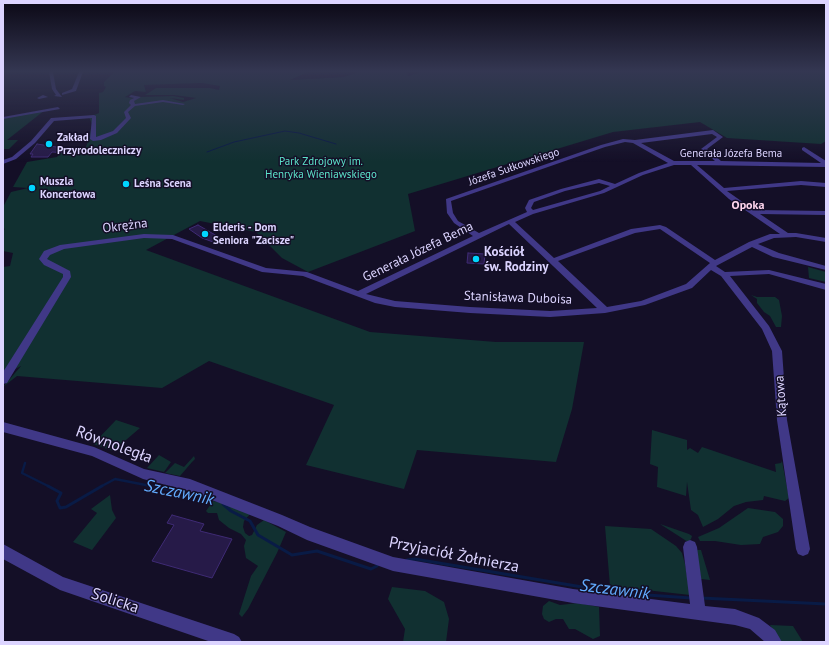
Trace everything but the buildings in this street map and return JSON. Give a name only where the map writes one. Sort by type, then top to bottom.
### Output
[{"type":"street","points":[[57,119],[59,102]]},
{"type":"street","points":[[131,102],[134,105]]},
{"type":"street","points":[[3,162],[24,151],[47,124],[57,119],[94,116],[93,139],[101,138],[115,132],[129,118],[126,112],[127,110],[134,105],[150,102]]},
{"type":"street","points":[[166,102],[183,104]]},
{"type":"street","points":[[3,118],[58,108]]},
{"type":"street","name":"Józefa Sułkowskiego","points":[[478,236],[456,222],[450,213],[448,200],[603,146],[625,140],[635,142],[713,132],[720,137],[704,149],[721,164]]},
{"type":"street","points":[[635,142],[672,163]]},
{"type":"street","name":"Generała Józefa Bema","points":[[804,149],[826,165]]},
{"type":"street","name":"Generała Józefa Bema","points":[[360,293],[510,221],[531,213],[602,192],[641,174],[672,163],[826,165]]},
{"type":"street","points":[[694,164],[723,190],[751,212],[785,234]]},
{"type":"street","points":[[531,213],[528,208],[531,201],[563,190],[599,181],[616,186]]},
{"type":"street","points":[[723,190],[801,183],[826,185]]},
{"type":"street","points":[[751,212],[826,213]]},
{"type":"street","points":[[510,221],[554,260],[605,310]]},
{"type":"street","name":"Kątowa","points":[[554,260],[634,231],[660,227],[664,228],[724,274],[766,328],[776,351],[780,381],[782,420],[804,549]]},
{"type":"street","name":"Stanisława Duboisa","points":[[360,293],[376,300],[395,304],[470,310],[550,314],[605,310],[642,303],[678,291],[689,286],[713,265],[752,244],[773,236],[785,234],[826,240]]},
{"type":"street","name":"Okrężna","points":[[3,380],[67,277],[67,273],[44,261],[44,256],[55,249],[144,236],[166,236],[183,239],[269,271],[304,274],[360,293]]},
{"type":"street","points":[[752,244],[776,255],[826,268]]},
{"type":"street","points":[[724,274],[769,272],[826,287]]},
{"type":"street","name":"Równoległa","points":[[3,427],[94,452],[143,474],[190,485]]},
{"type":"street","name":"Przyjaciół Żołnierza","points":[[190,485],[282,521],[307,533],[393,564],[573,596],[697,603],[754,623],[770,635],[774,642]]},
{"type":"street","points":[[690,548],[697,603]]},
{"type":"street","name":"Solicka","points":[[3,551],[60,584],[233,642]]},
{"type":"green space","name":"Park Zdrojowy im. Henryka Wieniawskiego","points":[[99,102],[826,102],[826,141],[821,144],[727,138],[700,122],[613,132],[408,194],[415,231],[308,272],[282,258],[256,232],[200,221],[146,250],[370,332],[496,342],[584,342],[572,409],[556,462],[417,450],[404,489],[306,465],[334,405],[209,361],[162,388],[17,376],[3,387],[21,366],[3,375],[3,267],[10,266],[13,253],[3,251],[3,231],[5,229],[3,228],[3,207],[11,192],[28,188],[13,187],[27,162],[57,157],[60,153],[85,149],[92,124],[89,117],[99,113]]},
{"type":"green space","points":[[45,110],[7,140],[18,140],[9,149],[3,149],[3,118]]},
{"type":"green space","points":[[808,267],[826,272],[826,282],[809,278]]},
{"type":"green space","points":[[751,295],[757,297],[775,297],[779,300],[782,316],[781,327],[776,327],[770,316],[764,312],[757,303],[757,299]]},
{"type":"green space","points":[[116,420],[140,428],[113,451],[93,444]]},
{"type":"green space","points":[[652,430],[687,440],[687,450],[690,448],[698,453],[702,447],[776,472],[775,464],[781,463],[782,461],[789,498],[785,501],[764,496],[763,500],[746,502],[734,506],[718,519],[703,527],[698,515],[691,510],[687,482],[686,496],[657,487],[658,467],[650,464]]},
{"type":"green space","points":[[159,455],[171,462],[164,472],[147,468]]},
{"type":"green space","points":[[194,456],[195,459],[180,476],[165,473],[175,463],[184,467]]},
{"type":"green space","points":[[110,495],[112,510],[116,518],[92,550],[73,542],[97,513],[91,509]]},
{"type":"green space","points":[[213,501],[231,505],[250,514],[244,521],[243,527],[245,533],[249,536],[252,535],[257,525],[264,520],[286,532],[277,553],[248,609],[242,617],[239,614],[251,576],[258,566],[246,558],[244,546],[246,540],[241,534],[229,528],[219,520],[217,513],[208,513],[206,511]]},
{"type":"green space","points":[[748,508],[775,512],[783,519],[783,526],[778,532],[763,537],[760,544],[741,545],[715,541],[700,541],[698,537],[719,528]]},
{"type":"green space","points":[[660,524],[689,534],[692,536],[691,539],[688,542]]},
{"type":"green space","points":[[605,526],[651,529],[676,546],[682,553],[690,595],[610,586]]},
{"type":"green space","points":[[696,550],[701,550],[710,580],[701,579]]},
{"type":"green space","points":[[392,587],[425,591],[444,602],[449,619],[446,642],[403,642],[405,629],[388,599]]},
{"type":"green space","points":[[549,601],[560,605],[578,603],[599,607],[600,636],[593,639],[575,629],[569,629],[563,619],[556,619],[549,622],[544,619],[542,614],[543,606]]},
{"type":"green space","points":[[770,625],[793,626],[803,642],[781,642]]},
{"type":"waterway","points":[[207,152],[234,142],[285,131],[299,133],[336,144]]},
{"type":"waterway","name":"Szczawnik","points":[[25,463],[22,473],[48,486]]},
{"type":"waterway","name":"Szczawnik","points":[[100,487],[115,479],[153,486]]},
{"type":"waterway","name":"Szczawnik","points":[[48,486],[61,493],[57,501],[60,508],[66,507],[102,486]]},
{"type":"waterway","name":"Szczawnik","points":[[153,486],[208,498]]},
{"type":"waterway","name":"Szczawnik","points":[[223,504],[231,511],[250,521],[258,535],[292,555],[317,551],[371,569],[377,566]]},
{"type":"waterway","name":"Szczawnik","points":[[407,560],[415,559],[618,593],[691,598]]},
{"type":"waterway","name":"Szczawnik","points":[[701,598],[826,604]]},
{"type":"place","name":"Zakład Przyrodoleczniczy","points":[[49,144]]},
{"type":"place","name":"Leśna Scena","points":[[126,184]]},
{"type":"place","name":"Muszla Koncertowa","points":[[32,188]]},
{"type":"place","name":"Elderis - Dom Seniora \"Zacisze\"","points":[[205,234]]},
{"type":"place","name":"Kościół św. Rodziny","points":[[476,259]]},
{"type":"district","name":"Opoka","points":[[748,206]]}]
